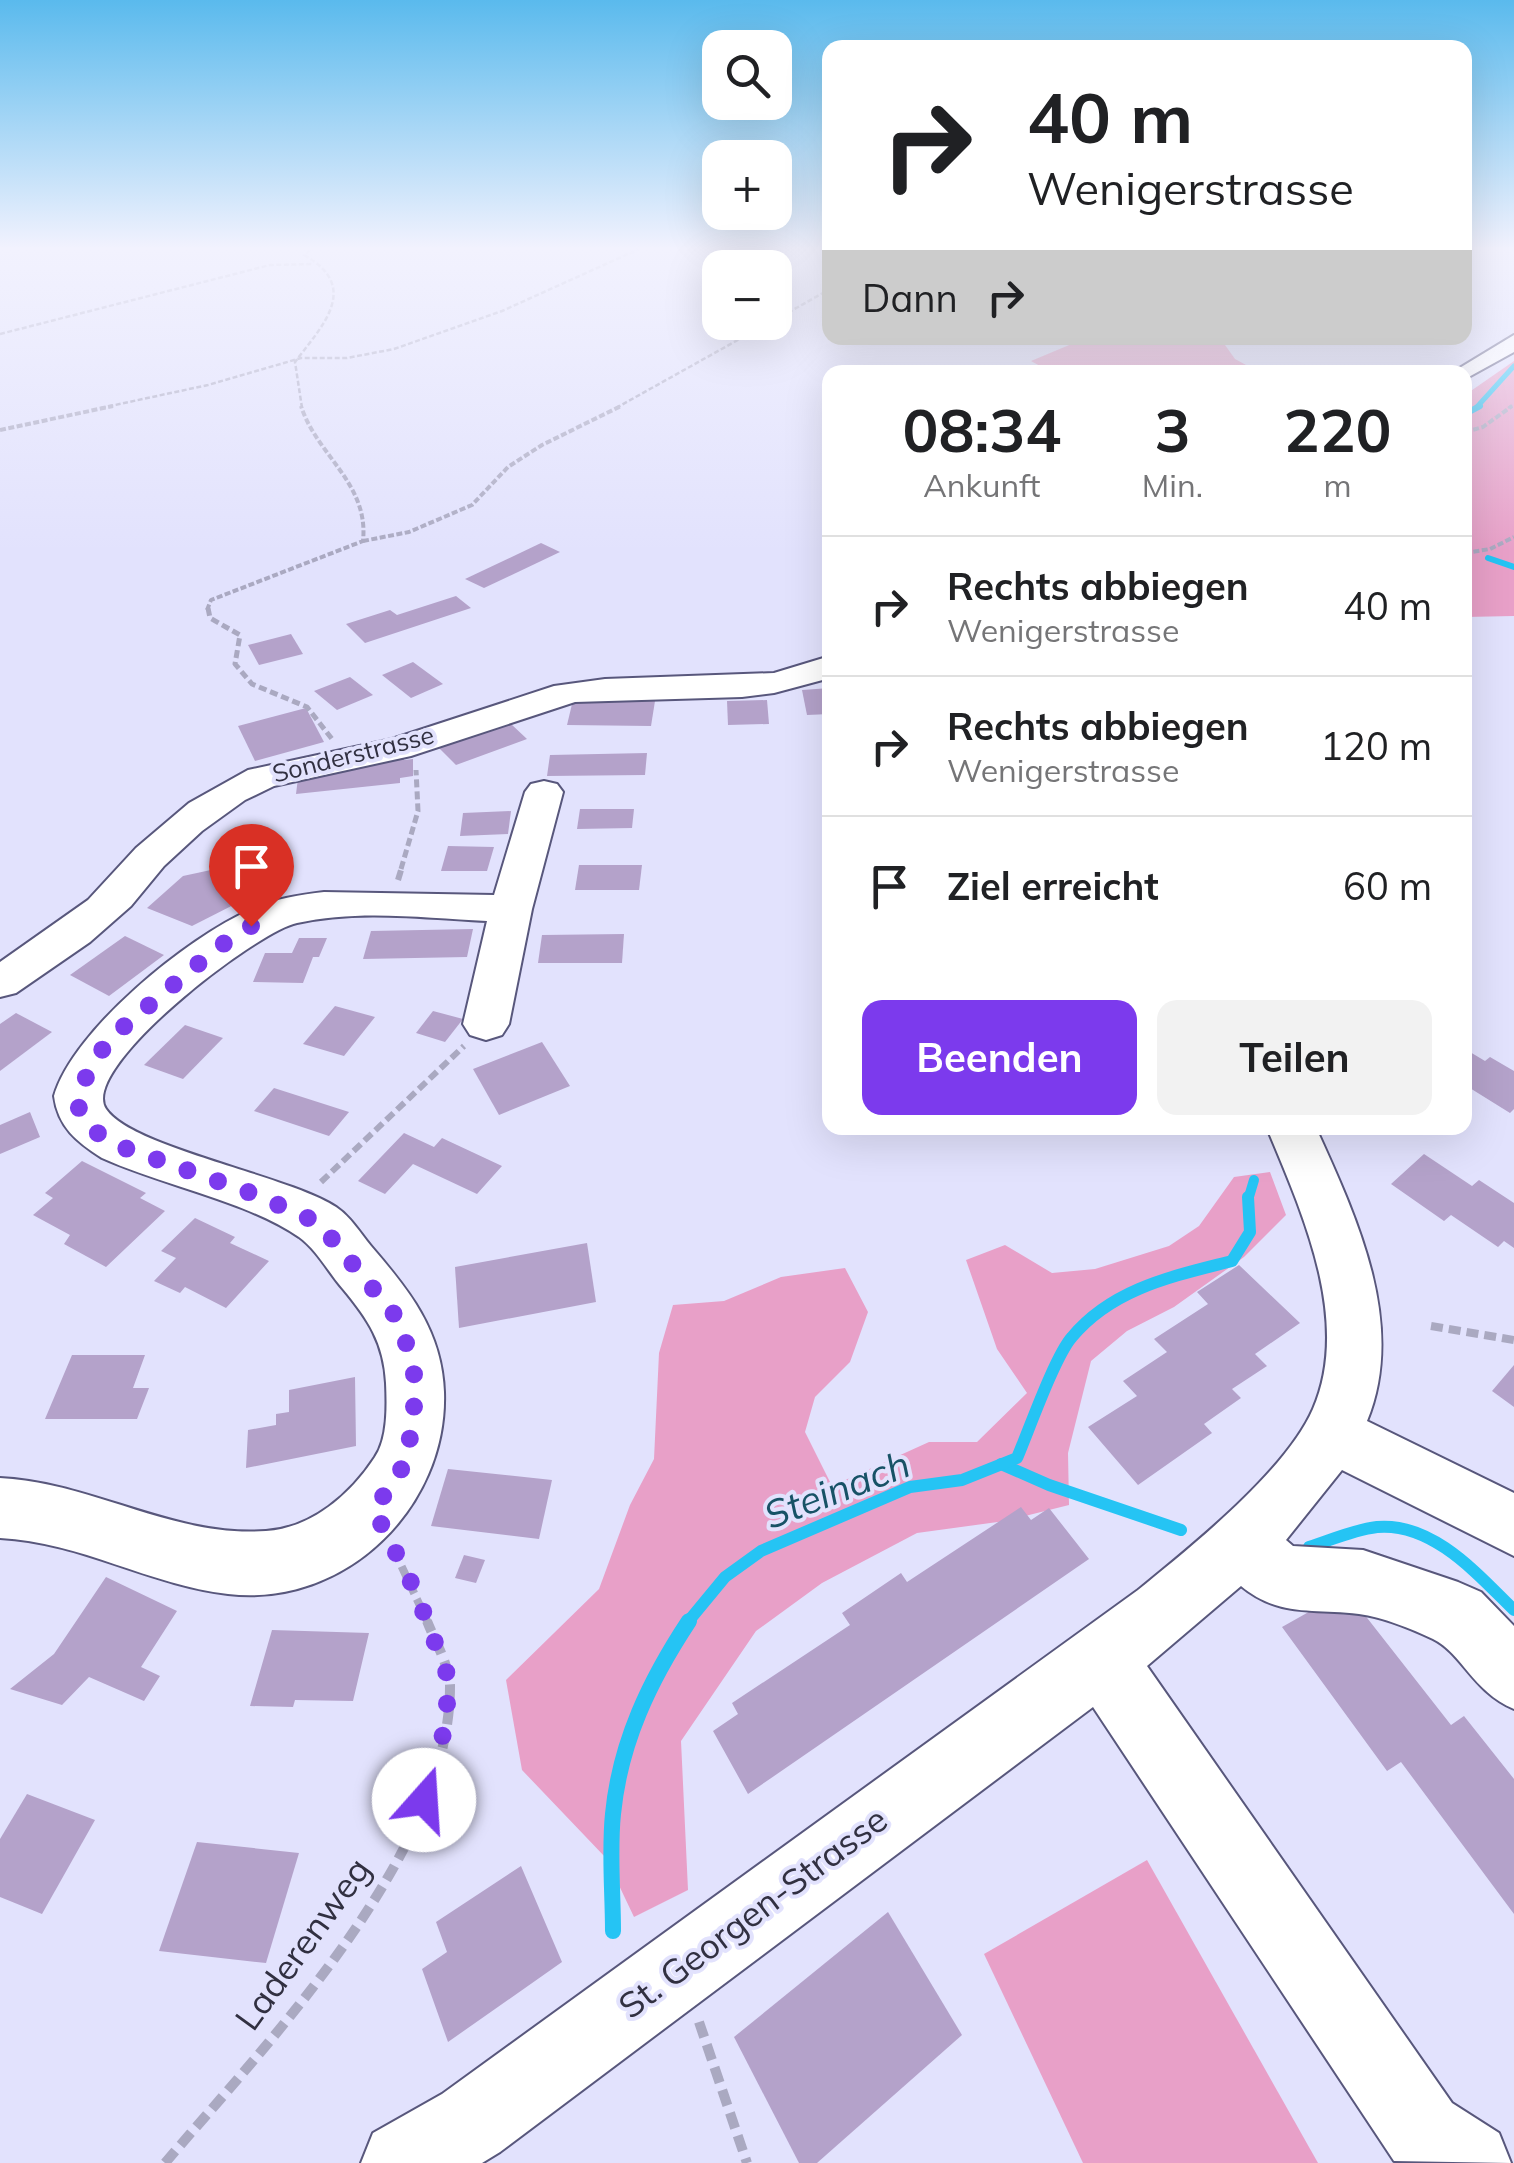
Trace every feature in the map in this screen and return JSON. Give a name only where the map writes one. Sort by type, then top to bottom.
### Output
[{"type":"street","points":[[1472,368],[1501,350]]},
{"type":"street","name":"Sonderstrasse","points":[[0,982],[68,939],[117,896],[149,858],[232,792],[257,779],[415,744],[476,719],[574,692],[662,685],[770,684],[822,670]]},
{"type":"street","points":[[486,1024],[510,909],[544,792]]},
{"type":"street","points":[[0,1508],[26,1507],[80,1520],[201,1562],[269,1563],[329,1543],[374,1510],[406,1462],[414,1413],[414,1367],[398,1319],[319,1223],[122,1147],[94,1131],[79,1110],[78,1091],[108,1040],[217,948],[279,912],[390,905],[510,909]]},
{"type":"street","name":"St. Georgen-Strasse","points":[[403,2163],[472,2123],[1100,1659],[1241,1545],[1331,1434],[1344,1405],[1352,1370],[1351,1310],[1330,1228],[1295,1135]]},
{"type":"street","points":[[1331,1434],[1514,1525]]},
{"type":"street","points":[[1241,1545],[1281,1578],[1363,1582],[1458,1615],[1514,1675]]},
{"type":"street","points":[[1100,1659],[1423,2132],[1469,2163]]},
{"type":"path","points":[[300,358],[302,350]]},
{"type":"path","points":[[0,430],[208,385],[300,358],[368,355],[385,350]]},
{"type":"path","points":[[338,759],[331,737],[307,707],[252,684],[235,664],[240,634],[210,618],[207,609],[211,600],[363,541],[426,527],[472,506],[508,467],[542,444],[652,390],[722,350]]},
{"type":"path","points":[[300,358],[294,362],[306,419],[359,494],[368,521],[363,541]]},
{"type":"path","points":[[1472,430],[1514,404]]},
{"type":"path","points":[[1472,553],[1514,537]]},
{"type":"path","points":[[390,905],[418,811],[415,744]]},
{"type":"path","points":[[291,1210],[486,1024]]},
{"type":"path","points":[[1431,1326],[1514,1340]]},
{"type":"path","name":"Laderenweg","points":[[165,2163],[307,1996],[396,1863],[438,1769],[450,1682],[415,1590],[374,1510]]},
{"type":"path","points":[[695,2010],[746,2163]]},
{"type":"shaded area","points":[[1057,350],[1229,350],[1246,365],[1038,365],[1031,361]]},
{"type":"shaded area","points":[[1514,361],[1514,616],[1472,617],[1472,390]]},
{"type":"shaded area","points":[[1270,1172],[1286,1215],[1244,1257],[1174,1307],[1127,1331],[1091,1361],[1068,1453],[1069,1505],[1005,1521],[917,1533],[822,1583],[756,1631],[681,1741],[688,1890],[634,1917],[606,1858],[522,1770],[506,1680],[599,1589],[630,1505],[654,1459],[659,1353],[673,1305],[724,1301],[781,1277],[845,1268],[868,1312],[850,1362],[815,1397],[805,1432],[832,1486],[929,1442],[977,1442],[1027,1393],[997,1349],[966,1260],[1005,1245],[1052,1273],[1095,1269],[1169,1246],[1199,1226],[1234,1177]]},
{"type":"shaded area","points":[[1147,1860],[1318,2163],[1083,2163],[984,1954]]},
{"type":"building","points":[[541,543],[560,552],[484,588],[465,579]]},
{"type":"building","points":[[456,596],[471,608],[365,643],[346,624],[390,610],[397,615]]},
{"type":"building","points":[[291,634],[303,654],[259,665],[248,645]]},
{"type":"building","points":[[413,662],[443,684],[411,698],[382,675]]},
{"type":"building","points":[[350,677],[373,695],[337,710],[314,691]]},
{"type":"building","points":[[822,689],[822,714],[807,715],[802,690]]},
{"type":"building","points":[[573,700],[655,701],[651,726],[567,725]]},
{"type":"building","points":[[767,700],[769,724],[728,725],[727,701]]},
{"type":"building","points":[[306,708],[324,742],[255,761],[238,726]]},
{"type":"building","points":[[510,723],[527,739],[456,765],[439,748],[465,739],[459,733]]},
{"type":"building","points":[[647,753],[645,775],[547,776],[550,755]]},
{"type":"building","points":[[404,754],[404,760],[413,759],[413,776],[400,778],[400,783],[296,794],[298,778],[327,775],[328,770]]},
{"type":"building","points":[[580,809],[634,809],[632,828],[577,829]]},
{"type":"building","points":[[511,811],[508,834],[460,836],[463,813]]},
{"type":"building","points":[[448,846],[494,847],[487,871],[441,871]]},
{"type":"building","points":[[234,865],[251,896],[192,926],[147,908],[183,876]]},
{"type":"building","points":[[579,865],[642,865],[639,890],[575,890]]},
{"type":"building","points":[[473,929],[467,957],[363,959],[371,931]]},
{"type":"building","points":[[624,934],[622,963],[538,963],[542,935]]},
{"type":"building","points":[[125,936],[164,955],[109,996],[70,975]]},
{"type":"building","points":[[299,938],[327,938],[319,957],[313,957],[303,983],[253,982],[265,953],[292,953]]},
{"type":"building","points":[[335,1006],[375,1017],[344,1056],[303,1044]]},
{"type":"building","points":[[433,1011],[463,1019],[445,1042],[416,1033]]},
{"type":"building","points":[[16,1013],[52,1032],[0,1071],[0,1024]]},
{"type":"building","points":[[185,1025],[223,1038],[183,1079],[144,1065]]},
{"type":"building","points":[[542,1042],[570,1086],[499,1115],[473,1069]]},
{"type":"building","points":[[1472,1053],[1485,1061],[1490,1057],[1514,1071],[1514,1109],[1510,1113],[1472,1089]]},
{"type":"building","points":[[274,1088],[349,1112],[329,1136],[254,1111]]},
{"type":"building","points":[[30,1112],[40,1137],[0,1154],[0,1125]]},
{"type":"building","points":[[404,1133],[434,1147],[442,1138],[502,1166],[477,1194],[413,1164],[385,1194],[358,1181]]},
{"type":"building","points":[[1424,1154],[1472,1186],[1479,1180],[1514,1203],[1514,1248],[1504,1241],[1498,1247],[1451,1215],[1444,1221],[1391,1184]]},
{"type":"building","points":[[82,1161],[146,1193],[140,1198],[165,1211],[106,1267],[64,1244],[70,1235],[33,1215],[53,1198],[45,1193]]},
{"type":"building","points":[[195,1218],[235,1237],[230,1243],[269,1261],[226,1308],[185,1287],[180,1293],[154,1281],[176,1258],[161,1251]]},
{"type":"building","points":[[587,1243],[596,1302],[459,1328],[455,1267]]},
{"type":"building","points":[[1239,1265],[1300,1323],[1255,1354],[1267,1366],[1232,1389],[1241,1398],[1204,1424],[1212,1433],[1138,1485],[1088,1427],[1137,1396],[1123,1381],[1167,1352],[1154,1339],[1208,1304],[1197,1292]]},
{"type":"building","points":[[72,1355],[145,1355],[133,1388],[149,1388],[137,1419],[45,1419]]},
{"type":"building","points":[[1514,1365],[1514,1407],[1492,1391]]},
{"type":"building","points":[[355,1377],[356,1446],[246,1468],[248,1430],[276,1425],[276,1414],[289,1412],[289,1390]]},
{"type":"building","points":[[448,1469],[552,1480],[539,1539],[431,1526]]},
{"type":"building","points":[[1021,1507],[1031,1520],[1049,1508],[1089,1559],[748,1794],[713,1731],[738,1714],[732,1703],[850,1625],[842,1613],[901,1573],[907,1582]]},
{"type":"building","points":[[464,1555],[485,1560],[476,1583],[455,1578]]},
{"type":"building","points":[[106,1577],[177,1611],[141,1667],[160,1676],[144,1701],[89,1677],[62,1705],[10,1689],[54,1654]]},
{"type":"building","points":[[1346,1591],[1451,1725],[1464,1716],[1514,1779],[1514,1914],[1401,1762],[1387,1771],[1282,1627]]},
{"type":"building","points":[[272,1630],[369,1633],[353,1701],[295,1700],[293,1707],[250,1706]]},
{"type":"building","points":[[27,1794],[95,1820],[42,1914],[0,1897],[0,1839]]},
{"type":"building","points":[[197,1842],[299,1853],[266,1963],[159,1951]]},
{"type":"building","points":[[521,1866],[562,1962],[448,2042],[422,1969],[447,1952],[436,1922]]},
{"type":"building","points":[[888,1912],[962,2035],[817,2163],[799,2163],[734,2037]]},
{"type":"waterway","name":"Steinach","points":[[1476,408],[1514,366]]},
{"type":"waterway","name":"Steinach","points":[[1472,410],[1480,406]]},
{"type":"waterway","points":[[1488,558],[1514,567]]},
{"type":"waterway","name":"Steinach","points":[[1248,1200],[1254,1180]]},
{"type":"waterway","name":"Steinach","points":[[1001,1464],[1017,1458],[1050,1376],[1072,1337],[1088,1320],[1125,1295],[1232,1261],[1250,1232],[1248,1200]]},
{"type":"waterway","name":"Steinach","points":[[687,1623],[725,1577],[761,1551],[910,1487],[962,1480],[1001,1464]]},
{"type":"waterway","points":[[1001,1464],[1049,1485],[1181,1530]]},
{"type":"waterway","points":[[1309,1547],[1377,1527],[1417,1533],[1453,1554],[1514,1610]]},
{"type":"waterway","name":"Steinach","points":[[613,1931],[612,1828],[622,1762],[650,1689],[689,1621]]},
{"type":"route","points":[[251,926],[217,948],[108,1040],[78,1091],[79,1110],[94,1131],[122,1147],[254,1194],[319,1223],[398,1319],[414,1367],[414,1413],[406,1462],[374,1510],[415,1590],[450,1682],[438,1769],[424,1800]]}]
